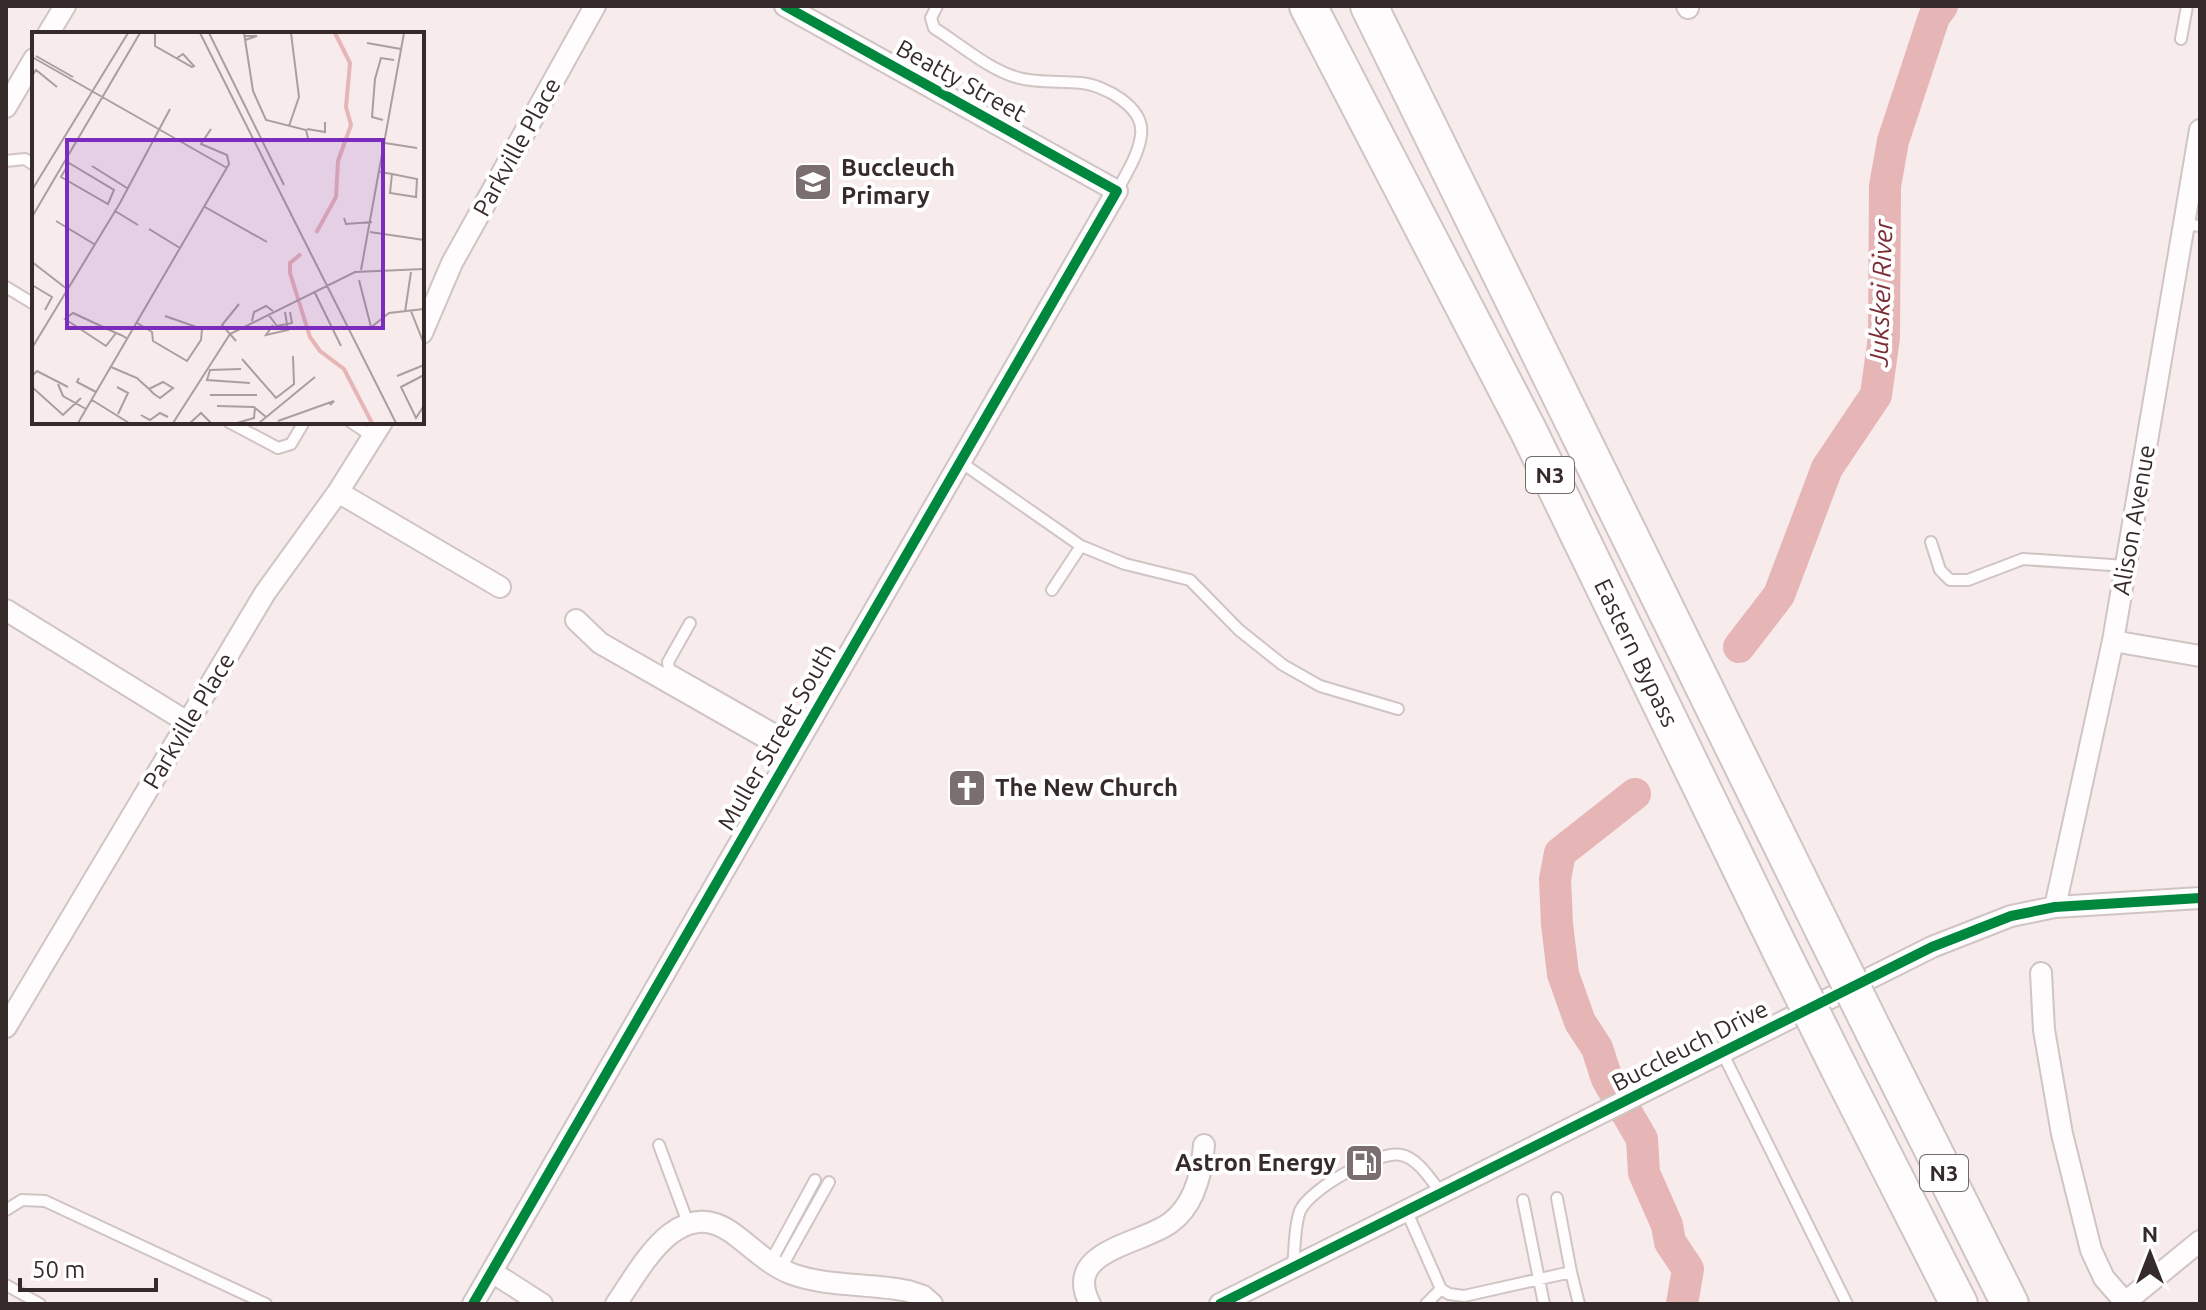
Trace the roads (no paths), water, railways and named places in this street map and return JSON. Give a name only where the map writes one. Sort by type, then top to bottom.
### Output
[{"type":"highway","name":"Eastern Bypass","points":[[1308,6],[1528,430],[1780,949],[1959,1304]]},
{"type":"highway","name":"Eastern Bypass","points":[[1369,6],[2010,1304]]},
{"type":"street","points":[[49,32],[65,6]]},
{"type":"street","name":"Parkville Place","points":[[424,326],[452,263],[595,6]]},
{"type":"street","name":"Beatty Street","points":[[785,6],[1117,191]]},
{"type":"street","points":[[6,107],[32,62]]},
{"type":"street","name":"Alison Avenue","points":[[2055,907],[2113,641],[2192,225],[2200,130]]},
{"type":"street","name":"Muller Street South","points":[[473,1304],[1117,191]]},
{"type":"street","name":"Parkville Place","points":[[6,1027],[265,593],[338,492],[378,430]]},
{"type":"street","points":[[338,492],[500,587]]},
{"type":"street","points":[[6,610],[187,722]]},
{"type":"street","points":[[576,620],[600,643],[794,747]]},
{"type":"street","points":[[2113,641],[2200,656]]},
{"type":"street","name":"Buccleuch Drive","points":[[1232,1301],[1293,1267],[1932,947],[2011,916],[2055,907],[2200,898]]},
{"type":"street","points":[[2041,973],[2044,1030],[2062,1134],[2091,1250],[2104,1278],[2124,1303],[2200,1241]]},
{"type":"street","points":[[1090,1304],[1084,1286],[1087,1268],[1103,1253],[1171,1223],[1188,1202],[1202,1175],[1204,1145]]},
{"type":"street","points":[[616,1304],[667,1234],[688,1223],[702,1221],[726,1228],[776,1266],[804,1278],[908,1291],[923,1296],[932,1304]]},
{"type":"street","points":[[492,1272],[542,1304]]},
{"type":"lane","points":[[937,6],[931,18],[934,28],[1006,73],[1020,79],[1090,84],[1120,99],[1139,118],[1142,133],[1117,191]]},
{"type":"lane","points":[[2181,39],[2187,6]]},
{"type":"lane","points":[[6,161],[25,159],[32,164]]},
{"type":"lane","points":[[6,287],[32,303]]},
{"type":"lane","points":[[233,424],[278,448],[291,444],[303,424]]},
{"type":"lane","points":[[358,424],[378,430]]},
{"type":"lane","points":[[962,463],[1081,546],[1125,564],[1190,580],[1239,630],[1283,665],[1320,686],[1398,709]]},
{"type":"lane","points":[[1931,542],[1940,570],[1950,580],[1968,580],[2023,559],[2126,566]]},
{"type":"lane","points":[[1052,590],[1081,546]]},
{"type":"lane","points":[[690,623],[668,662],[669,669],[794,747]]},
{"type":"lane","points":[[1722,1052],[1847,1304]]},
{"type":"lane","points":[[659,1145],[688,1223]]},
{"type":"lane","points":[[1293,1267],[1298,1219],[1306,1200],[1326,1184],[1354,1169],[1388,1154],[1399,1154],[1409,1157],[1441,1193]]},
{"type":"lane","points":[[776,1266],[815,1180]]},
{"type":"lane","points":[[776,1266],[829,1182]]},
{"type":"lane","points":[[1557,1198],[1579,1304]]},
{"type":"lane","points":[[6,1210],[22,1200],[45,1201],[266,1304]]},
{"type":"lane","points":[[1523,1200],[1544,1304]]},
{"type":"lane","points":[[1406,1210],[1441,1289],[1449,1294],[1464,1296],[1571,1272]]},
{"type":"lane","points":[[6,1285],[40,1304]]},
{"type":"lane","points":[[1426,1304],[1441,1289]]},
{"type":"waterway","name":"Jukskei River","points":[[1739,647],[1779,595],[1827,468],[1876,395],[1884,337],[1885,186],[1893,141],[1934,17],[1942,6]]},
{"type":"waterway","name":"Jukskei River","points":[[1635,794],[1560,853],[1555,879],[1557,924],[1563,974],[1580,1022],[1597,1048],[1607,1079],[1642,1139],[1644,1173],[1667,1225],[1670,1242],[1688,1269],[1682,1304]]},
{"type":"place","name":"Buccleuch Primary","points":[[813,182]]},
{"type":"place","name":"The New Church","points":[[967,788]]},
{"type":"place","name":"Astron Energy","points":[[1364,1163]]}]
